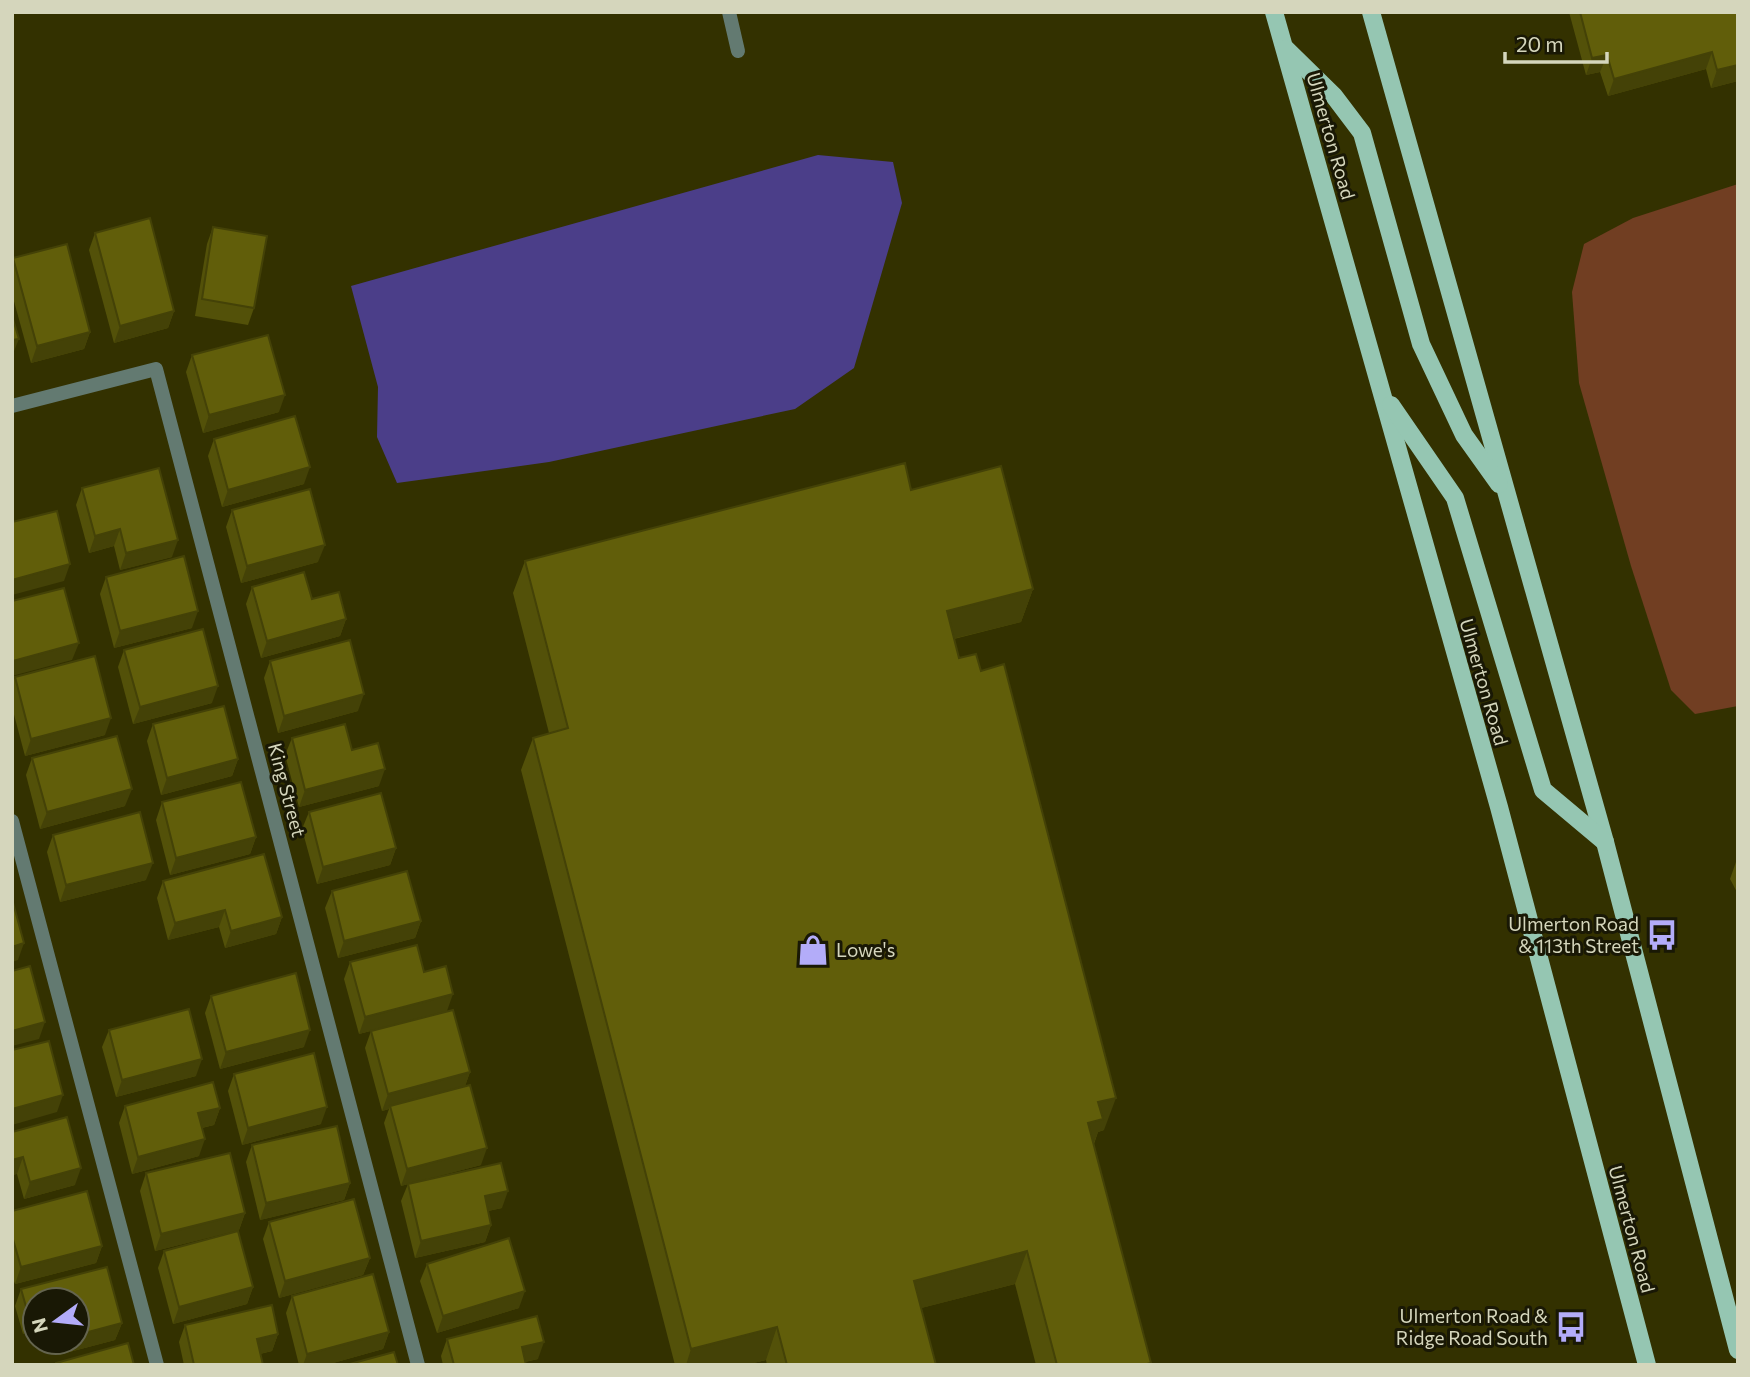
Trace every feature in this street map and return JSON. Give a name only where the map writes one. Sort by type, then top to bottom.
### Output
[{"type":"main road","name":"Ulmerton Road","points":[[1274,12],[1502,818],[1647,1365]]},
{"type":"main road","points":[[1371,12],[1605,842],[1738,1350]]},
{"type":"main road","points":[[1284,47],[1334,96],[1362,133],[1421,344],[1464,435],[1507,496]]},
{"type":"main road","points":[[1383,394],[1455,498],[1543,790],[1605,842]]},
{"type":"street","points":[[729,12],[738,51]]},
{"type":"street","name":"King Street","points":[[12,406],[156,369],[418,1365]]},
{"type":"street","points":[[12,821],[157,1365]]},
{"type":"shaded area","points":[[818,155],[893,162],[902,203],[854,368],[795,409],[549,462],[397,483],[377,437],[378,387],[351,286]]},
{"type":"shaded area","points":[[1738,184],[1738,706],[1695,714],[1671,690],[1631,566],[1579,383],[1572,292],[1584,244],[1633,218]]},
{"type":"building","points":[[1580,12],[1738,12],[1738,65],[1717,70],[1712,52],[1614,79],[1607,55],[1592,58]]},
{"type":"building","points":[[150,218],[174,311],[120,326],[95,233]]},
{"type":"building","points":[[213,227],[267,236],[254,308],[202,299]]},
{"type":"building","points":[[67,244],[90,332],[37,346],[13,258]]},
{"type":"building","points":[[12,316],[19,339],[12,340]]},
{"type":"building","points":[[268,335],[285,395],[209,415],[192,355]]},
{"type":"building","points":[[295,416],[310,467],[228,490],[214,439]]},
{"type":"building","name":"Lowe's","points":[[905,463],[911,490],[1001,466],[1033,589],[947,611],[959,658],[976,654],[981,671],[1004,664],[1116,1098],[1098,1102],[1103,1119],[1088,1123],[1151,1363],[1057,1365],[1027,1251],[914,1281],[936,1365],[787,1365],[777,1327],[691,1349],[533,738],[568,728],[525,561]]},
{"type":"building","points":[[159,468],[178,540],[126,553],[120,529],[95,536],[82,488]]},
{"type":"building","points":[[310,489],[325,545],[247,566],[232,510]]},
{"type":"building","points":[[57,511],[70,564],[12,580],[12,522]]},
{"type":"building","points":[[184,556],[198,611],[120,631],[106,577]]},
{"type":"building","points":[[304,572],[312,599],[339,592],[346,619],[267,641],[252,587]]},
{"type":"building","points":[[64,588],[79,643],[13,661],[12,601]]},
{"type":"building","points":[[203,629],[218,686],[140,707],[124,650]]},
{"type":"building","points":[[350,640],[364,694],[284,716],[270,661]]},
{"type":"building","points":[[95,656],[111,718],[31,739],[15,677]]},
{"type":"building","points":[[224,706],[238,759],[167,778],[153,724]]},
{"type":"building","points":[[345,724],[352,750],[378,743],[385,769],[305,790],[292,738]]},
{"type":"building","points":[[117,736],[132,789],[47,812],[32,758]]},
{"type":"building","points":[[241,782],[256,837],[176,858],[162,802]]},
{"type":"building","points":[[381,793],[396,848],[323,867],[309,812]]},
{"type":"building","points":[[140,812],[153,863],[66,885],[53,835]]},
{"type":"building","points":[[264,854],[282,917],[231,931],[225,910],[175,923],[163,881]]},
{"type":"building","points":[[407,871],[421,921],[344,941],[332,891]]},
{"type":"building","points":[[12,899],[24,943],[12,947]]},
{"type":"building","points":[[417,945],[424,972],[446,966],[453,994],[365,1017],[350,962]]},
{"type":"building","points":[[30,966],[45,1022],[12,1031],[12,971]]},
{"type":"building","points":[[296,973],[310,1030],[226,1052],[211,996]]},
{"type":"building","points":[[189,1009],[202,1059],[122,1080],[109,1030]]},
{"type":"building","points":[[453,1010],[470,1072],[388,1094],[371,1031]]},
{"type":"building","points":[[49,1041],[63,1095],[12,1109],[12,1050]]},
{"type":"building","points":[[314,1053],[327,1107],[248,1128],[234,1074]]},
{"type":"building","points":[[213,1082],[220,1108],[198,1113],[205,1139],[138,1157],[125,1106]]},
{"type":"building","points":[[470,1085],[487,1148],[407,1169],[390,1106]]},
{"type":"building","points":[[67,1117],[81,1168],[30,1182],[23,1157],[12,1160],[12,1132]]},
{"type":"building","points":[[337,1126],[350,1183],[266,1203],[252,1145]]},
{"type":"building","points":[[230,1153],[245,1213],[161,1234],[146,1173]]},
{"type":"building","points":[[501,1163],[508,1191],[485,1196],[491,1225],[421,1241],[408,1184]]},
{"type":"building","points":[[87,1191],[102,1246],[21,1267],[12,1236],[12,1211]]},
{"type":"building","points":[[354,1199],[370,1258],[285,1281],[269,1222]]},
{"type":"building","points":[[238,1231],[253,1287],[179,1307],[164,1251]]},
{"type":"building","points":[[509,1238],[525,1291],[443,1316],[427,1264]]},
{"type":"building","points":[[107,1267],[122,1323],[91,1331],[91,1286],[33,1286]]},
{"type":"building","points":[[373,1274],[389,1332],[307,1354],[292,1296]]},
{"type":"building","points":[[272,1305],[278,1334],[257,1339],[263,1365],[194,1365],[185,1325]]},
{"type":"building","points":[[537,1316],[544,1342],[522,1347],[526,1365],[454,1365],[447,1339]]},
{"type":"building","points":[[128,1343],[134,1365],[56,1365],[81,1356],[91,1356],[91,1353]]},
{"type":"building","points":[[394,1352],[398,1365],[346,1365]]},
{"type":"place","name":"Ulmerton Road & 113th Street","points":[[1662,935]]},
{"type":"place","name":"Lowe's","points":[[813,950]]},
{"type":"place","name":"Ulmerton Road & Ridge Road South","points":[[1571,1327]]}]
